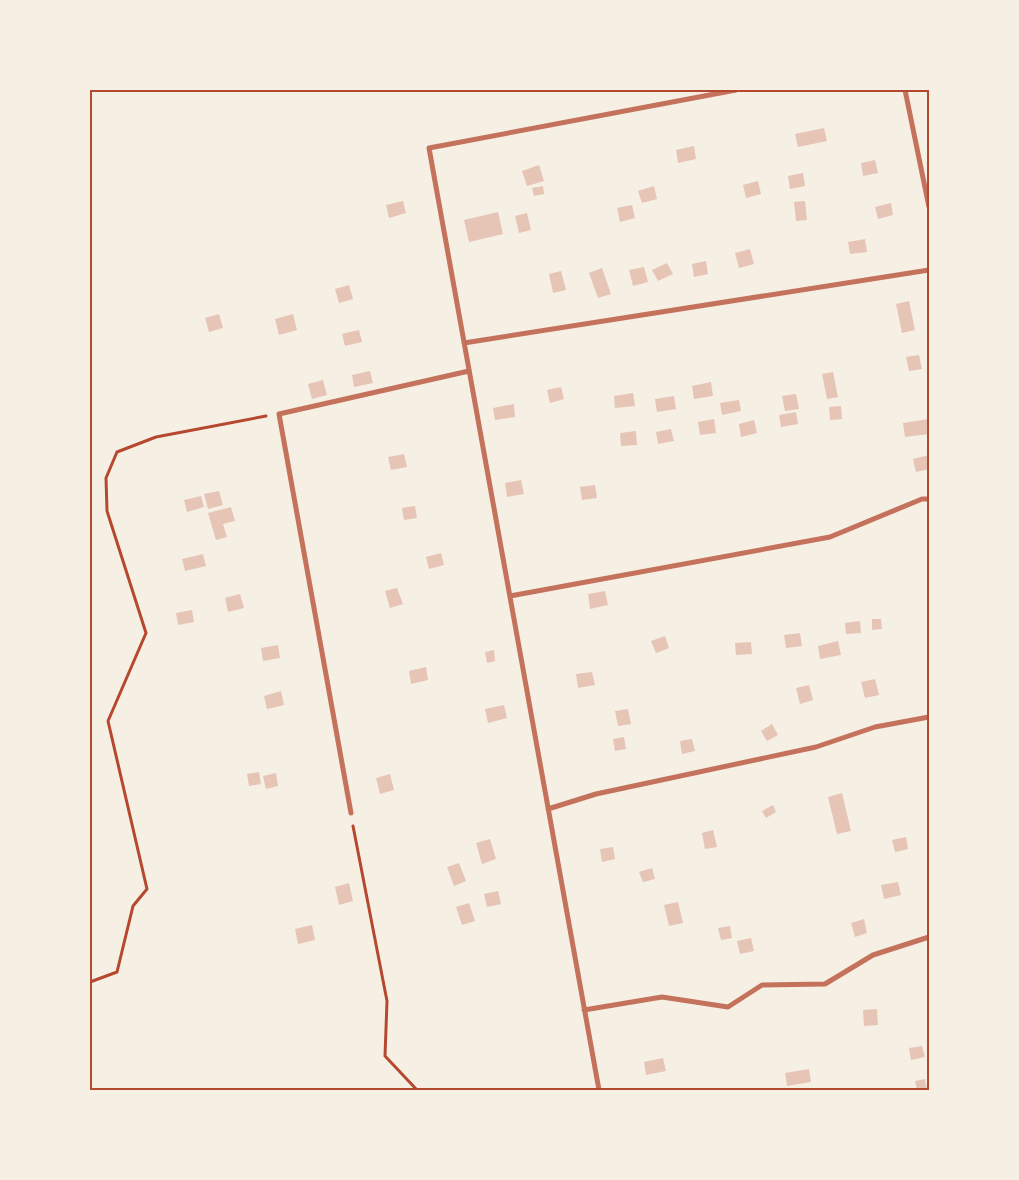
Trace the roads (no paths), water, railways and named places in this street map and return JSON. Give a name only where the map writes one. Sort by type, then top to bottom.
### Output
[{"type":"street","points":[[599,1090],[429,148],[736,90]]},
{"type":"street","points":[[905,90],[929,206]]},
{"type":"street","points":[[464,343],[929,270]]},
{"type":"street","points":[[351,813],[279,414],[469,371]]},
{"type":"street","points":[[510,596],[830,537],[922,499],[929,498]]},
{"type":"street","points":[[548,809],[596,794],[816,747],[874,727],[929,717]]},
{"type":"street","points":[[584,1010],[662,997],[728,1007],[762,985],[825,984],[873,955],[929,937]]}]
